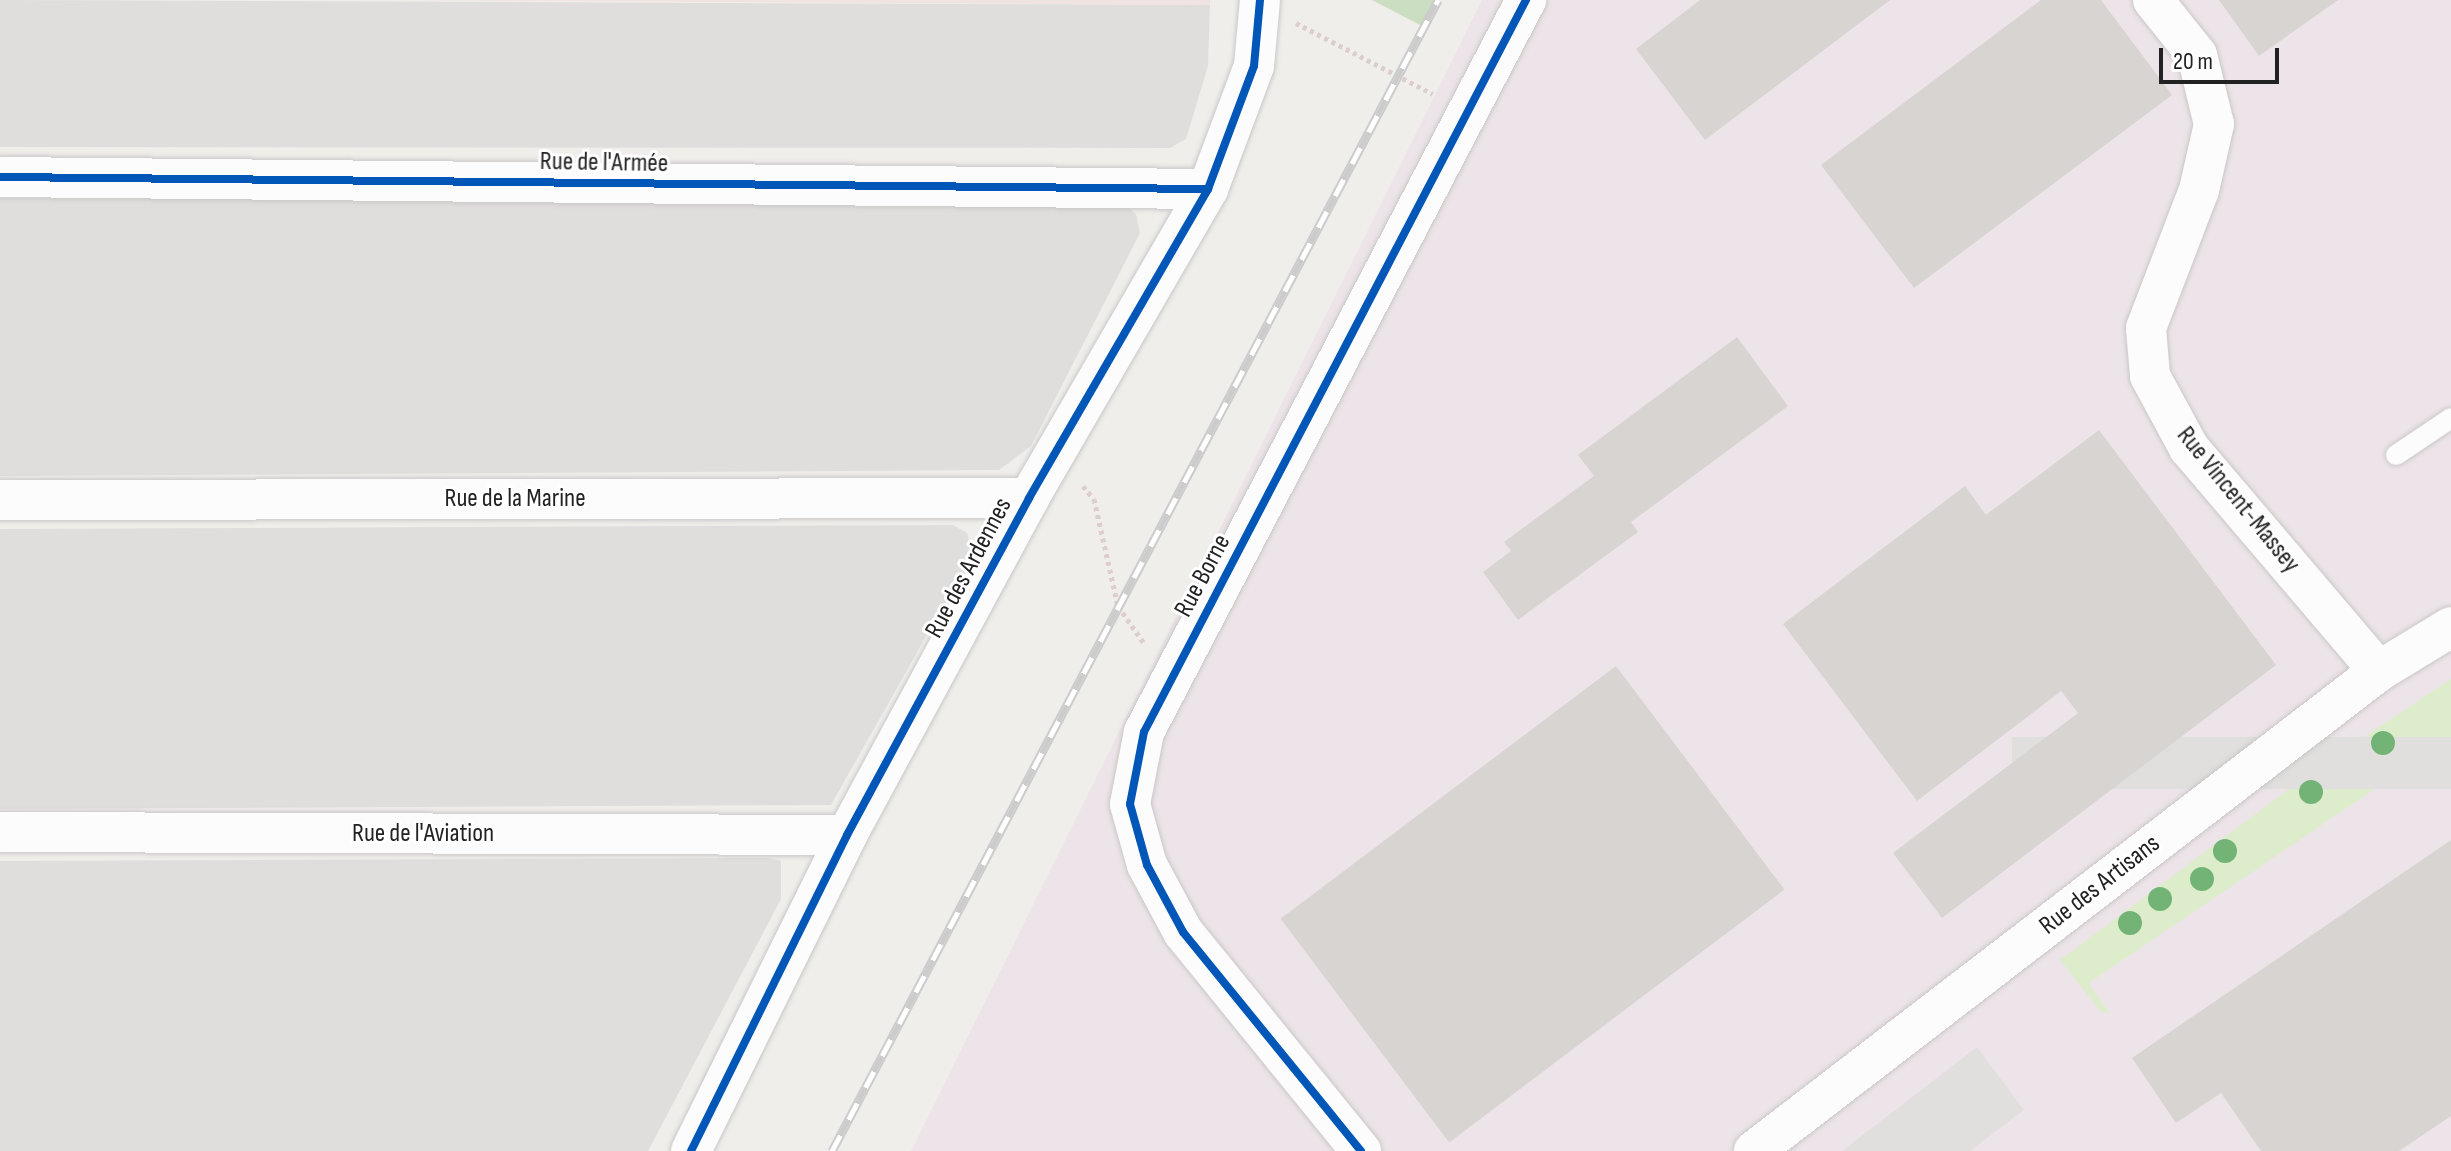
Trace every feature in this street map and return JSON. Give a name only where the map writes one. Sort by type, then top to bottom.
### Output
[{"type":"street","name":"Rue Borne","points":[[1361,1151],[1183,932],[1147,865],[1130,804],[1144,732],[1526,0]]},
{"type":"street","name":"Rue Vincent-Massey","points":[[2153,0],[2197,55],[2214,124],[2199,190],[2146,328],[2150,376],[2189,448],[2379,671]]},
{"type":"street","name":"Rue des Ardennes","points":[[691,1151],[847,835],[1029,498],[1208,189],[1254,66],[1260,2]]},
{"type":"street","name":"Rue de l'Armée","points":[[0,177],[1208,189]]},
{"type":"street","name":"Rue de la Marine","points":[[0,500],[1029,498]]},
{"type":"street","name":"Rue des Artisans","points":[[1754,1151],[2379,671],[2451,627]]},
{"type":"street","name":"Rue de l'Aviation","points":[[0,832],[847,835]]},
{"type":"lane","points":[[2396,455],[2451,418]]},
{"type":"path","points":[[1260,2],[1468,112]]},
{"type":"path","points":[[1056,455],[1094,499],[1118,606],[1133,636],[1178,667]]},
{"type":"shaded area","points":[[0,0],[1210,5],[1208,66],[1186,139],[1170,148],[0,147]]},
{"type":"shaded area","points":[[395,0],[1210,0],[1210,5]]},
{"type":"shaded area","points":[[1482,0],[2451,0],[2451,1151],[911,1151]]},
{"type":"shaded area","points":[[1105,197],[1121,200],[1136,214],[1140,233],[1031,446],[999,470],[0,476],[0,198]]},
{"type":"shaded area","points":[[953,525],[967,533],[973,553],[831,805],[0,809],[0,529]]},
{"type":"shaded area","points":[[2012,737],[2451,737],[2451,789],[2012,789]]},
{"type":"shaded area","points":[[769,858],[781,861],[781,899],[648,1151],[0,1151],[0,861]]},
{"type":"shaded area","points":[[1977,1047],[2024,1110],[1970,1151],[1842,1151]]},
{"type":"green space","points":[[1372,0],[1438,0],[1424,27]]},
{"type":"green space","points":[[2451,679],[2451,737],[2089,983],[2109,1013],[2101,1012],[2060,960],[2313,771]]},
{"type":"building","points":[[1700,0],[1890,0],[1705,140],[1636,49]]},
{"type":"building","points":[[2041,0],[2101,0],[2172,95],[1914,288],[1821,165]]},
{"type":"building","points":[[2219,0],[2338,0],[2259,56]]},
{"type":"building","points":[[1737,337],[1788,406],[1631,522],[1638,532],[1518,620],[1483,572],[1511,551],[1504,542],[1594,476],[1578,455]]},
{"type":"building","points":[[2099,430],[2276,665],[1942,918],[1893,853],[2078,713],[2061,691],[1917,801],[1783,624],[1965,486],[1986,515]]},
{"type":"building","points":[[1616,666],[1785,890],[1449,1142],[1281,919]]},
{"type":"building","points":[[2451,840],[2451,1116],[2399,1151],[2261,1151],[2221,1093],[2176,1123],[2132,1058]]},
{"type":"railway","points":[[832,1151],[1438,0]]},
{"type":"cycle path","points":[[691,1151],[847,835],[1029,498],[1208,189],[1254,66],[1260,0]]},
{"type":"cycle path","points":[[1361,1151],[1183,932],[1147,865],[1130,804],[1144,732],[1526,0]]},
{"type":"cycle path","points":[[0,177],[1208,189]]}]
